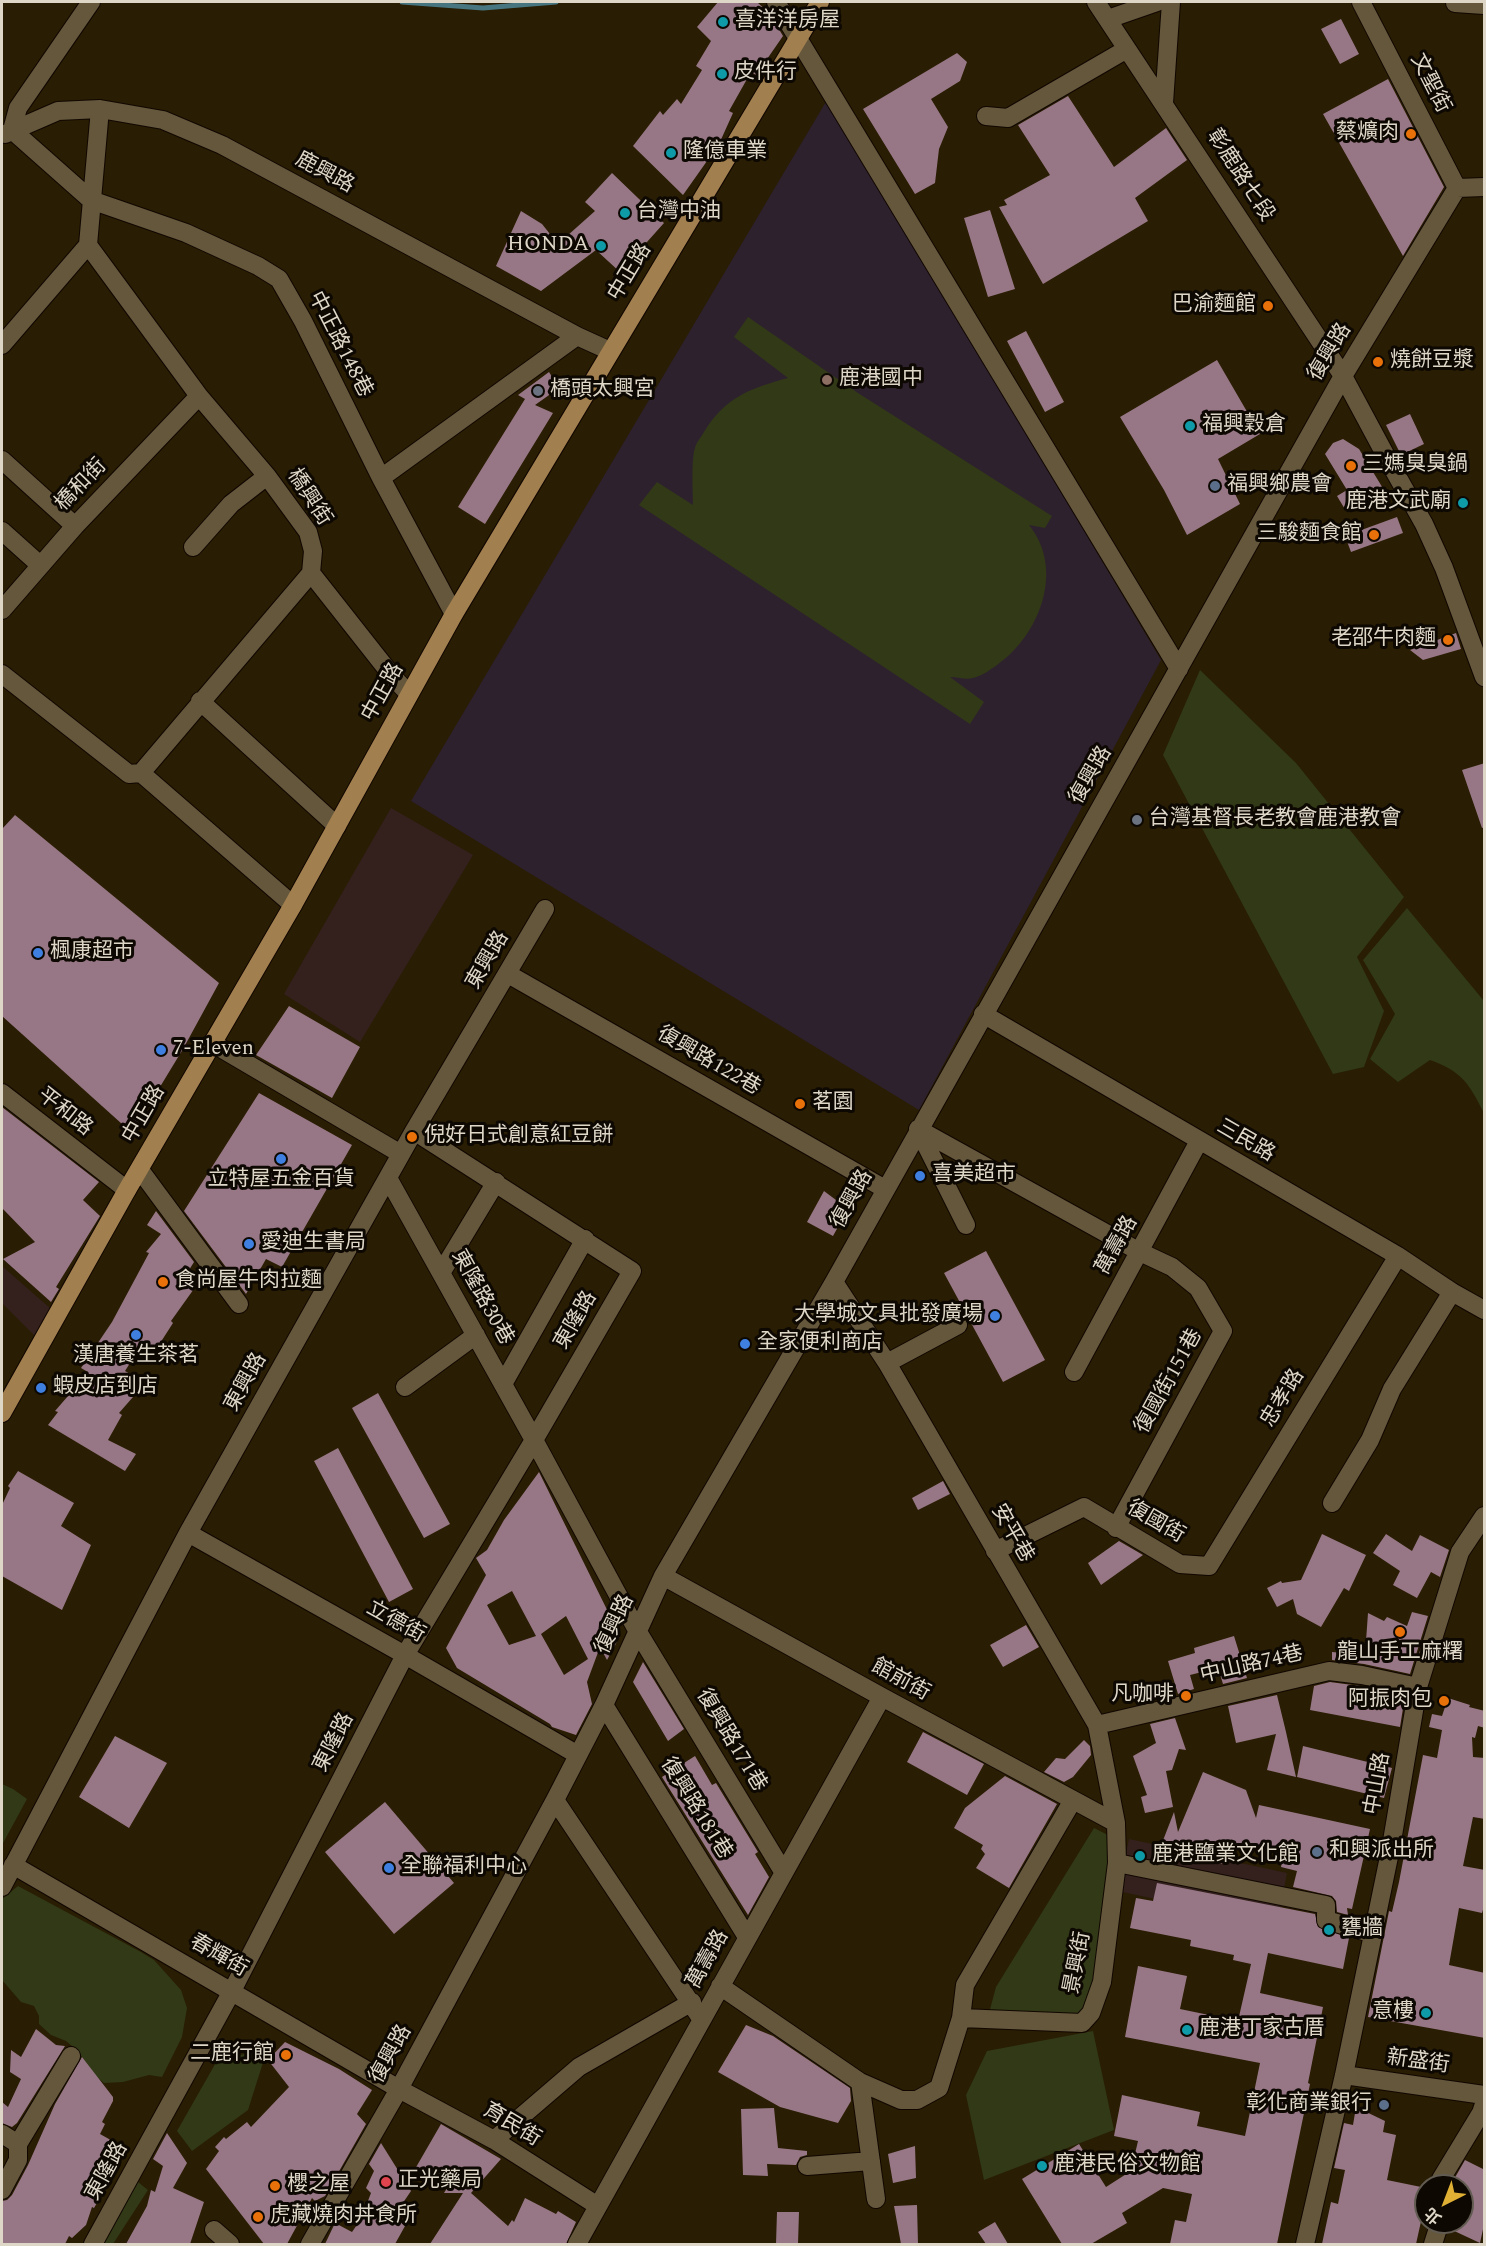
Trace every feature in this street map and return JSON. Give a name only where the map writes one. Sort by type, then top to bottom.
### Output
[{"type":"main road","name":"中正路","points":[[2,1413],[127,1190],[293,905],[454,614],[820,2]]},
{"type":"street","points":[[91,2],[18,108],[7,133],[91,200]]},
{"type":"street","points":[[776,2],[1179,669]]},
{"type":"street","name":"彰鹿路七段","points":[[1096,2],[1343,376],[1424,524],[1444,568],[1485,677]]},
{"type":"street","points":[[1108,19],[1156,2]]},
{"type":"street","points":[[1164,103],[1171,2]]},
{"type":"street","name":"文聖街","points":[[1361,2],[1457,188]]},
{"type":"street","points":[[1455,3],[1485,5]]},
{"type":"street","points":[[986,116],[1008,118],[1127,48]]},
{"type":"street","points":[[2,345],[88,245],[100,109]]},
{"type":"street","name":"鹿興路","points":[[7,133],[58,111],[100,109],[163,120],[222,145],[577,336],[610,351]]},
{"type":"street","points":[[1457,188],[1485,187]]},
{"type":"street","name":"復興路","points":[[310,2244],[399,2089],[555,1800],[604,1705],[663,1576],[834,1282],[1343,376],[1457,188]]},
{"type":"street","name":"中正路148巷","points":[[91,200],[186,233],[258,266],[279,279],[303,321],[381,478],[454,614]]},
{"type":"street","name":"橋興街","points":[[88,245],[199,396],[267,476],[308,532],[313,551],[311,573]]},
{"type":"street","points":[[381,478],[577,336]]},
{"type":"street","name":"橋和街","points":[[2,610],[75,526],[199,396]]},
{"type":"street","points":[[2,460],[75,526]]},
{"type":"street","points":[[193,547],[231,504],[267,476]]},
{"type":"street","points":[[2,531],[40,565]]},
{"type":"street","points":[[141,773],[311,573],[409,694]]},
{"type":"street","points":[[2,674],[129,774],[141,773],[293,905]]},
{"type":"street","points":[[200,701],[337,826]]},
{"type":"street","name":"東興路","points":[[2,1887],[188,1533],[414,1131],[545,909]]},
{"type":"street","name":"復興路122巷","points":[[508,974],[885,1189]]},
{"type":"street","name":"三民路","points":[[983,1014],[1398,1256],[1452,1292],[1485,1310]]},
{"type":"street","points":[[212,1043],[401,1154]]},
{"type":"street","name":"平和路","points":[[2,1093],[127,1190]]},
{"type":"street","points":[[918,1129],[966,1225]]},
{"type":"street","points":[[918,1129],[1140,1252]]},
{"type":"street","points":[[414,1131],[585,1239],[503,1384]]},
{"type":"street","name":"萬壽路","points":[[1074,1372],[1199,1141]]},
{"type":"street","points":[[140,1170],[239,1304]]},
{"type":"street","name":"東隆路30巷","points":[[388,1178],[534,1440]]},
{"type":"street","points":[[441,1273],[496,1182]]},
{"type":"street","name":"東隆路","points":[[93,2244],[232,1991],[405,1654],[534,1440],[632,1270],[585,1239]]},
{"type":"street","name":"復國街151巷","points":[[1116,1528],[1223,1331],[1198,1288],[1172,1267],[1140,1252]]},
{"type":"street","name":"忠孝路","points":[[1209,1566],[1398,1256]]},
{"type":"street","name":"安平巷","points":[[834,1282],[887,1364],[1097,1725],[1116,1823]]},
{"type":"street","points":[[1332,1503],[1370,1440],[1392,1389],[1452,1292]]},
{"type":"street","points":[[887,1364],[957,1325]]},
{"type":"street","points":[[405,1387],[476,1335]]},
{"type":"street","name":"復興路171巷","points":[[534,1440],[638,1632],[783,1873]]},
{"type":"street","name":"復國街","points":[[994,1551],[1084,1507],[1180,1564],[1209,1566]]},
{"type":"street","name":"中山路","points":[[1305,2244],[1374,1934],[1418,1687],[1460,1552],[1485,1516]]},
{"type":"street","name":"立德街","points":[[188,1533],[405,1654],[578,1755]]},
{"type":"street","name":"館前街","points":[[663,1576],[1116,1823]]},
{"type":"street","name":"中山路74巷","points":[[1097,1725],[1329,1671],[1362,1675],[1418,1687]]},
{"type":"street","name":"萬壽路","points":[[577,2244],[882,1697]]},
{"type":"street","name":"復興路181巷","points":[[604,1705],[747,1937]]},
{"type":"street","points":[[555,1800],[702,2020]]},
{"type":"street","points":[[720,1986],[860,2082],[901,2100],[917,2100],[939,2088],[961,2019],[965,1985],[1073,1800]]},
{"type":"street","name":"景興街","points":[[961,2019],[1082,2023],[1091,2013],[1102,1982],[1117,1863],[1116,1823]]},
{"type":"street","points":[[1117,1863],[1326,1905],[1326,1920],[1374,1934]]},
{"type":"street","name":"春輝街","points":[[13,1865],[399,2089]]},
{"type":"street","points":[[494,2140],[579,2067],[692,2002]]},
{"type":"street","points":[[2,2190],[18,2160],[18,2145],[71,2056]]},
{"type":"street","name":"新盛街","points":[[1344,2075],[1485,2095]]},
{"type":"street","points":[[860,2082],[876,2199]]},
{"type":"street","name":"育民街","points":[[399,2089],[494,2140],[598,2205]]},
{"type":"street","points":[[1444,2174],[1482,2113],[1485,2104]]},
{"type":"street","points":[[2,2134],[18,2145]]},
{"type":"street","points":[[807,2166],[872,2161]]},
{"type":"street","points":[[214,2230],[230,2244]]},
{"type":"shaded area","name":"鹿港國中","points":[[827,100],[1161,660],[919,1110],[411,801]]},
{"type":"shaded area","points":[[391,808],[473,855],[360,1042],[284,994]]},
{"type":"shaded area","points":[[2,1266],[51,1309],[35,1336],[2,1303]]},
{"type":"shaded area","points":[[1129,1839],[1287,1873],[1277,1925],[1118,1891]]},
{"type":"green space","points":[[748,317],[858,393],[1052,516],[1045,528],[1029,525],[1040,542],[1045,561],[1046,581],[1043,600],[1036,619],[1025,637],[1012,652],[983,674],[970,679],[950,677],[984,702],[970,724],[639,505],[657,482],[693,505],[694,453],[697,442],[712,420],[730,402],[740,396],[788,378],[734,337]]},
{"type":"green space","points":[[1200,670],[1296,763],[1404,897],[1357,957],[1384,1011],[1364,1067],[1333,1074],[1163,755]]},
{"type":"green space","points":[[1407,908],[1484,1001],[1484,1113],[1464,1080],[1450,1069],[1430,1060],[1398,1082],[1370,1059],[1395,1014],[1363,960]]},
{"type":"green space","points":[[2,1784],[27,1799],[2,1845]]},
{"type":"green space","points":[[1094,1828],[1112,1837],[1089,2014],[999,2017],[989,2013],[996,1987]]},
{"type":"green space","points":[[18,1886],[154,1960],[181,1990],[187,2008],[182,2037],[162,2077],[149,2075],[123,2082],[104,2083],[92,2073],[78,2051],[66,2041],[51,2035],[39,2024],[39,2016],[34,2006],[21,2002],[2,1980],[2,1899]]},
{"type":"green space","points":[[1093,2031],[1114,2130],[984,2180],[966,2095],[987,2051]]},
{"type":"green space","points":[[267,2050],[248,2110],[192,2151],[177,2131],[218,2059]]},
{"type":"green space","points":[[133,2178],[148,2190],[113,2244],[99,2244]]},
{"type":"building","points":[[718,2],[757,2],[770,14],[783,36],[756,75],[751,72],[729,111],[733,113],[719,144],[683,195],[633,146],[660,111],[663,115],[677,99],[681,104],[702,70],[696,66],[711,41],[697,27]]},
{"type":"building","points":[[1341,19],[1359,54],[1340,64],[1321,29]]},
{"type":"building","points":[[957,53],[967,62],[960,81],[931,99],[948,127],[939,149],[935,183],[915,194],[863,109]]},
{"type":"building","points":[[1388,79],[1444,187],[1403,256],[1323,114]]},
{"type":"building","points":[[1068,96],[1114,167],[1166,128],[1187,160],[1135,198],[1148,221],[1043,284],[999,207],[1007,205],[1004,200],[1050,175],[1018,125]]},
{"type":"building","points":[[612,173],[664,223],[621,273],[596,250],[541,291],[496,266],[521,211],[542,224],[558,244],[595,211],[585,202]]},
{"type":"building","points":[[990,210],[1015,289],[988,297],[964,218]]},
{"type":"building","points":[[1026,331],[1064,402],[1045,412],[1007,341]]},
{"type":"building","name":"福興穀倉","points":[[1217,360],[1260,434],[1218,459],[1240,504],[1187,535],[1164,490],[1120,417]]},
{"type":"building","points":[[549,372],[559,388],[535,405],[553,413],[485,524],[458,507],[525,399],[518,395]]},
{"type":"building","points":[[1410,414],[1424,444],[1401,455],[1386,425]]},
{"type":"building","name":"三媽臭臭鍋","points":[[1343,439],[1359,449],[1384,490],[1346,511],[1337,496],[1347,490],[1325,454],[1333,443]]},
{"type":"building","name":"三駿麵食館","points":[[1397,517],[1403,533],[1351,552],[1345,536]]},
{"type":"building","name":"老邵牛肉麵","points":[[1456,633],[1461,649],[1423,660],[1410,650]]},
{"type":"building","points":[[1485,763],[1485,827],[1482,828],[1462,770]]},
{"type":"building","points":[[15,815],[219,983],[183,1049],[132,1133],[2,1016],[2,829]]},
{"type":"building","points":[[289,1006],[360,1047],[332,1098],[256,1055]]},
{"type":"building","points":[[259,1093],[352,1145],[282,1267],[266,1259],[246,1294],[184,1211]]},
{"type":"building","points":[[2,1107],[99,1182],[83,1200],[100,1216],[56,1287],[59,1289],[51,1302],[3,1259],[35,1242],[2,1208]]},
{"type":"building","points":[[824,1191],[848,1209],[833,1236],[807,1222]]},
{"type":"building","points":[[156,1211],[194,1262],[189,1270],[196,1286],[171,1321],[173,1323],[155,1351],[142,1344],[125,1371],[132,1375],[125,1386],[133,1397],[119,1413],[122,1415],[108,1440],[136,1454],[125,1471],[48,1425],[58,1412],[55,1411],[68,1396],[64,1394],[88,1372],[81,1368],[112,1322],[149,1253],[146,1252],[161,1234],[147,1225]]},
{"type":"building","name":"大學城文具批發廣場","points":[[986,1251],[1045,1360],[1003,1382],[944,1273]]},
{"type":"building","points":[[378,1393],[450,1524],[424,1538],[352,1408]]},
{"type":"building","points":[[338,1448],[413,1589],[389,1602],[314,1461]]},
{"type":"building","points":[[18,1471],[74,1503],[61,1526],[91,1545],[62,1610],[2,1576],[2,1505],[10,1488],[8,1486]]},
{"type":"building","points":[[539,1472],[620,1636],[607,1660],[600,1647],[587,1682],[592,1704],[576,1735],[552,1727],[457,1668],[446,1648],[486,1575],[476,1558],[487,1550],[504,1520]],"holes":[[[512,1591],[536,1636],[509,1645],[487,1605]],[[566,1616],[588,1659],[564,1675],[541,1634]]]},
{"type":"building","points":[[943,1481],[950,1494],[918,1510],[912,1498]]},
{"type":"building","points":[[1322,1534],[1366,1555],[1349,1591],[1344,1588],[1321,1627],[1297,1614],[1293,1599],[1277,1607],[1267,1588],[1281,1581],[1282,1583],[1301,1580]]},
{"type":"building","points":[[1386,1534],[1412,1551],[1420,1535],[1449,1550],[1440,1577],[1431,1572],[1417,1598],[1393,1585],[1400,1571],[1373,1553]]},
{"type":"building","points":[[1119,1541],[1143,1555],[1101,1585],[1088,1563]]},
{"type":"building","points":[[1412,1612],[1428,1616],[1410,1674],[1332,1660],[1332,1652],[1365,1655],[1368,1613],[1384,1621],[1387,1617],[1407,1626]]},
{"type":"building","points":[[1026,1625],[1039,1647],[1003,1667],[990,1645]]},
{"type":"building","points":[[1234,1636],[1247,1678],[1223,1684],[1218,1668],[1190,1675],[1194,1689],[1178,1694],[1168,1661],[1195,1653],[1194,1648]]},
{"type":"building","points":[[643,1662],[684,1729],[668,1741],[633,1682]]},
{"type":"building","points":[[1330,1682],[1405,1696],[1400,1727],[1310,1710],[1314,1686]]},
{"type":"building","points":[[1277,1695],[1296,1777],[1267,1770],[1276,1734],[1236,1743],[1228,1706]]},
{"type":"building","points":[[1448,1698],[1485,1711],[1485,1728],[1478,1726],[1475,1738],[1472,1737],[1473,1757],[1485,1758],[1485,1819],[1473,1817],[1463,1866],[1485,1870],[1485,1903],[1482,1913],[1459,1908],[1449,1965],[1485,1973],[1485,2038],[1368,2017],[1389,1911],[1392,1912],[1399,1882],[1423,1755],[1437,1758],[1442,1730],[1429,1727],[1432,1714],[1442,1716]]},
{"type":"building","points":[[1175,1718],[1186,1750],[1179,1749],[1172,1770],[1166,1771],[1173,1807],[1145,1813],[1141,1797],[1147,1795],[1133,1756],[1156,1743],[1150,1724]]},
{"type":"building","points":[[923,1732],[984,1764],[967,1795],[907,1762]]},
{"type":"building","points":[[115,1736],[167,1763],[129,1828],[79,1797]]},
{"type":"building","points":[[1084,1740],[1090,1746],[1091,1755],[1073,1777],[1064,1782],[1044,1772],[1056,1758],[1065,1759]]},
{"type":"building","points":[[1303,1746],[1392,1768],[1384,1798],[1297,1777]]},
{"type":"building","points":[[695,1756],[712,1785],[716,1783],[758,1852],[755,1854],[769,1877],[748,1915],[662,1777]]},
{"type":"building","points":[[1203,1772],[1246,1790],[1256,1818],[1259,1805],[1370,1829],[1352,1909],[1347,1908],[1348,1915],[1337,1912],[1336,1901],[1332,1896],[1293,1887],[1297,1871],[1281,1867],[1283,1855],[1250,1848],[1249,1851],[1228,1845],[1223,1864],[1162,1843],[1174,1812],[1178,1832]]},
{"type":"building","points":[[1005,1776],[1057,1804],[1009,1888],[976,1868],[985,1854],[981,1849],[983,1845],[954,1828],[965,1808]]},
{"type":"building","name":"全聯福利中心","points":[[385,1802],[454,1883],[394,1934],[325,1852]]},
{"type":"building","points":[[1157,1883],[1315,1914],[1318,1927],[1349,1938],[1343,1969],[1268,1953],[1260,1993],[1323,2007],[1308,2083],[1310,2084],[1277,2244],[1170,2244],[1175,2220],[1186,2222],[1192,2194],[1163,2188],[1122,2213],[1127,2223],[1091,2244],[1062,2244],[1022,2179],[1079,2144],[1106,2187],[1131,2171],[1138,2141],[1114,2136],[1122,2095],[1200,2112],[1197,2126],[1245,2136],[1260,2063],[1125,2037],[1138,1966],[1187,1976],[1180,2009],[1238,2021],[1251,1964],[1233,1960],[1234,1955],[1190,1946],[1191,1940],[1130,1928],[1136,1898],[1153,1901]]},
{"type":"building","points":[[746,2025],[773,2036],[850,2088],[851,2101],[838,2123],[780,2107],[718,2072]]},
{"type":"building","points":[[36,2029],[56,2045],[65,2046],[17,2123],[12,2127],[2,2123],[2,2102],[8,2107],[21,2079],[10,2072],[11,2050],[21,2057]]},
{"type":"building","points":[[285,2042],[339,2069],[372,2090],[357,2114],[366,2124],[325,2196],[315,2201],[312,2198],[287,2244],[264,2244],[206,2169],[219,2151],[215,2147],[224,2137],[226,2139],[247,2122],[251,2127],[289,2087],[268,2060]]},
{"type":"building","points":[[82,2057],[113,2097],[102,2122],[105,2124],[100,2134],[125,2148],[119,2158],[122,2160],[94,2208],[92,2207],[86,2225],[72,2238],[69,2236],[65,2244],[2,2244],[2,2201],[12,2195],[55,2104]]},
{"type":"building","points":[[1356,2107],[1385,2121],[1383,2132],[1396,2135],[1387,2180],[1414,2186],[1414,2234],[1418,2234],[1416,2244],[1322,2244],[1331,2202],[1338,2204],[1345,2170],[1334,2168],[1344,2123],[1353,2125]]},
{"type":"building","points":[[774,2108],[778,2148],[807,2151],[807,2155],[800,2157],[796,2165],[767,2164],[768,2176],[743,2175],[741,2109]]},
{"type":"building","points":[[441,2124],[501,2159],[471,2193],[508,2226],[512,2220],[514,2222],[525,2198],[556,2214],[558,2211],[576,2222],[566,2244],[430,2244],[463,2193],[444,2193],[449,2185],[415,2169]]},
{"type":"building","points":[[167,2133],[187,2163],[173,2188],[204,2202],[190,2244],[126,2244],[147,2206],[151,2190],[155,2192],[163,2166],[153,2159]]},
{"type":"building","points":[[381,2143],[411,2191],[394,2216],[405,2226],[395,2244],[325,2244],[335,2223],[352,2232],[361,2219],[371,2193],[366,2188],[374,2171],[369,2164]]},
{"type":"building","points":[[915,2146],[916,2178],[893,2183],[888,2154]]},
{"type":"building","points":[[1465,2160],[1485,2170],[1485,2220],[1480,2243],[1461,2234],[1474,2234],[1474,2174],[1457,2174]]},
{"type":"building","points":[[917,2205],[918,2244],[901,2244],[894,2206]]},
{"type":"building","points":[[777,2212],[799,2212],[798,2244],[776,2244]]},
{"type":"building","points":[[995,2222],[1008,2244],[986,2244],[978,2232]]},
{"type":"waterway","points":[[402,2],[483,8],[556,2]]},
{"type":"place","name":"喜洋洋房屋","points":[[723,22]]},
{"type":"place","name":"皮件行","points":[[722,74]]},
{"type":"place","name":"蔡爌肉","points":[[1411,134]]},
{"type":"place","name":"隆億車業","points":[[671,153]]},
{"type":"place","name":"台灣中油","points":[[625,213]]},
{"type":"place","name":"HONDA","points":[[601,246]]},
{"type":"place","name":"巴渝麵館","points":[[1268,306]]},
{"type":"place","name":"燒餅豆漿","points":[[1378,362]]},
{"type":"place","name":"鹿港國中","points":[[827,380]]},
{"type":"place","name":"橋頭太興宮","points":[[538,391]]},
{"type":"place","name":"福興穀倉","points":[[1190,426]]},
{"type":"place","name":"三媽臭臭鍋","points":[[1351,466]]},
{"type":"place","name":"福興鄉農會","points":[[1215,486]]},
{"type":"place","name":"鹿港文武廟","points":[[1463,503]]},
{"type":"place","name":"三駿麵食館","points":[[1374,535]]},
{"type":"place","name":"老邵牛肉麵","points":[[1448,640]]},
{"type":"place","name":"台灣基督長老教會鹿港教會","points":[[1137,820]]},
{"type":"place","name":"楓康超市","points":[[38,953]]},
{"type":"place","name":"7-Eleven","points":[[161,1050]]},
{"type":"place","name":"茗園","points":[[800,1104]]},
{"type":"place","name":"倪好日式創意紅豆餅","points":[[412,1137]]},
{"type":"place","name":"立特屋五金百貨","points":[[281,1159]]},
{"type":"place","name":"喜美超市","points":[[920,1176]]},
{"type":"place","name":"愛迪生書局","points":[[249,1244]]},
{"type":"place","name":"食尚屋牛肉拉麵","points":[[163,1282]]},
{"type":"place","name":"大學城文具批發廣場","points":[[995,1316]]},
{"type":"place","name":"漢唐養生茶茗","points":[[136,1335]]},
{"type":"place","name":"全家便利商店","points":[[745,1344]]},
{"type":"place","name":"蝦皮店到店","points":[[41,1388]]},
{"type":"place","name":"龍山手工麻糬","points":[[1400,1632]]},
{"type":"place","name":"凡咖啡","points":[[1186,1696]]},
{"type":"place","name":"阿振肉包","points":[[1444,1701]]},
{"type":"place","name":"和興派出所","points":[[1317,1852]]},
{"type":"place","name":"鹿港鹽業文化館","points":[[1140,1856]]},
{"type":"place","name":"全聯福利中心","points":[[389,1868]]},
{"type":"place","name":"甕牆","points":[[1329,1930]]},
{"type":"place","name":"意樓","points":[[1426,2013]]},
{"type":"place","name":"鹿港丁家古厝","points":[[1187,2030]]},
{"type":"place","name":"二鹿行館","points":[[286,2055]]},
{"type":"place","name":"彰化商業銀行","points":[[1384,2105]]},
{"type":"place","name":"鹿港民俗文物館","points":[[1042,2166]]},
{"type":"place","name":"正光藥局","points":[[386,2182]]},
{"type":"place","name":"櫻之屋","points":[[275,2186]]},
{"type":"place","name":"虎藏燒肉丼食所","points":[[258,2217]]}]
